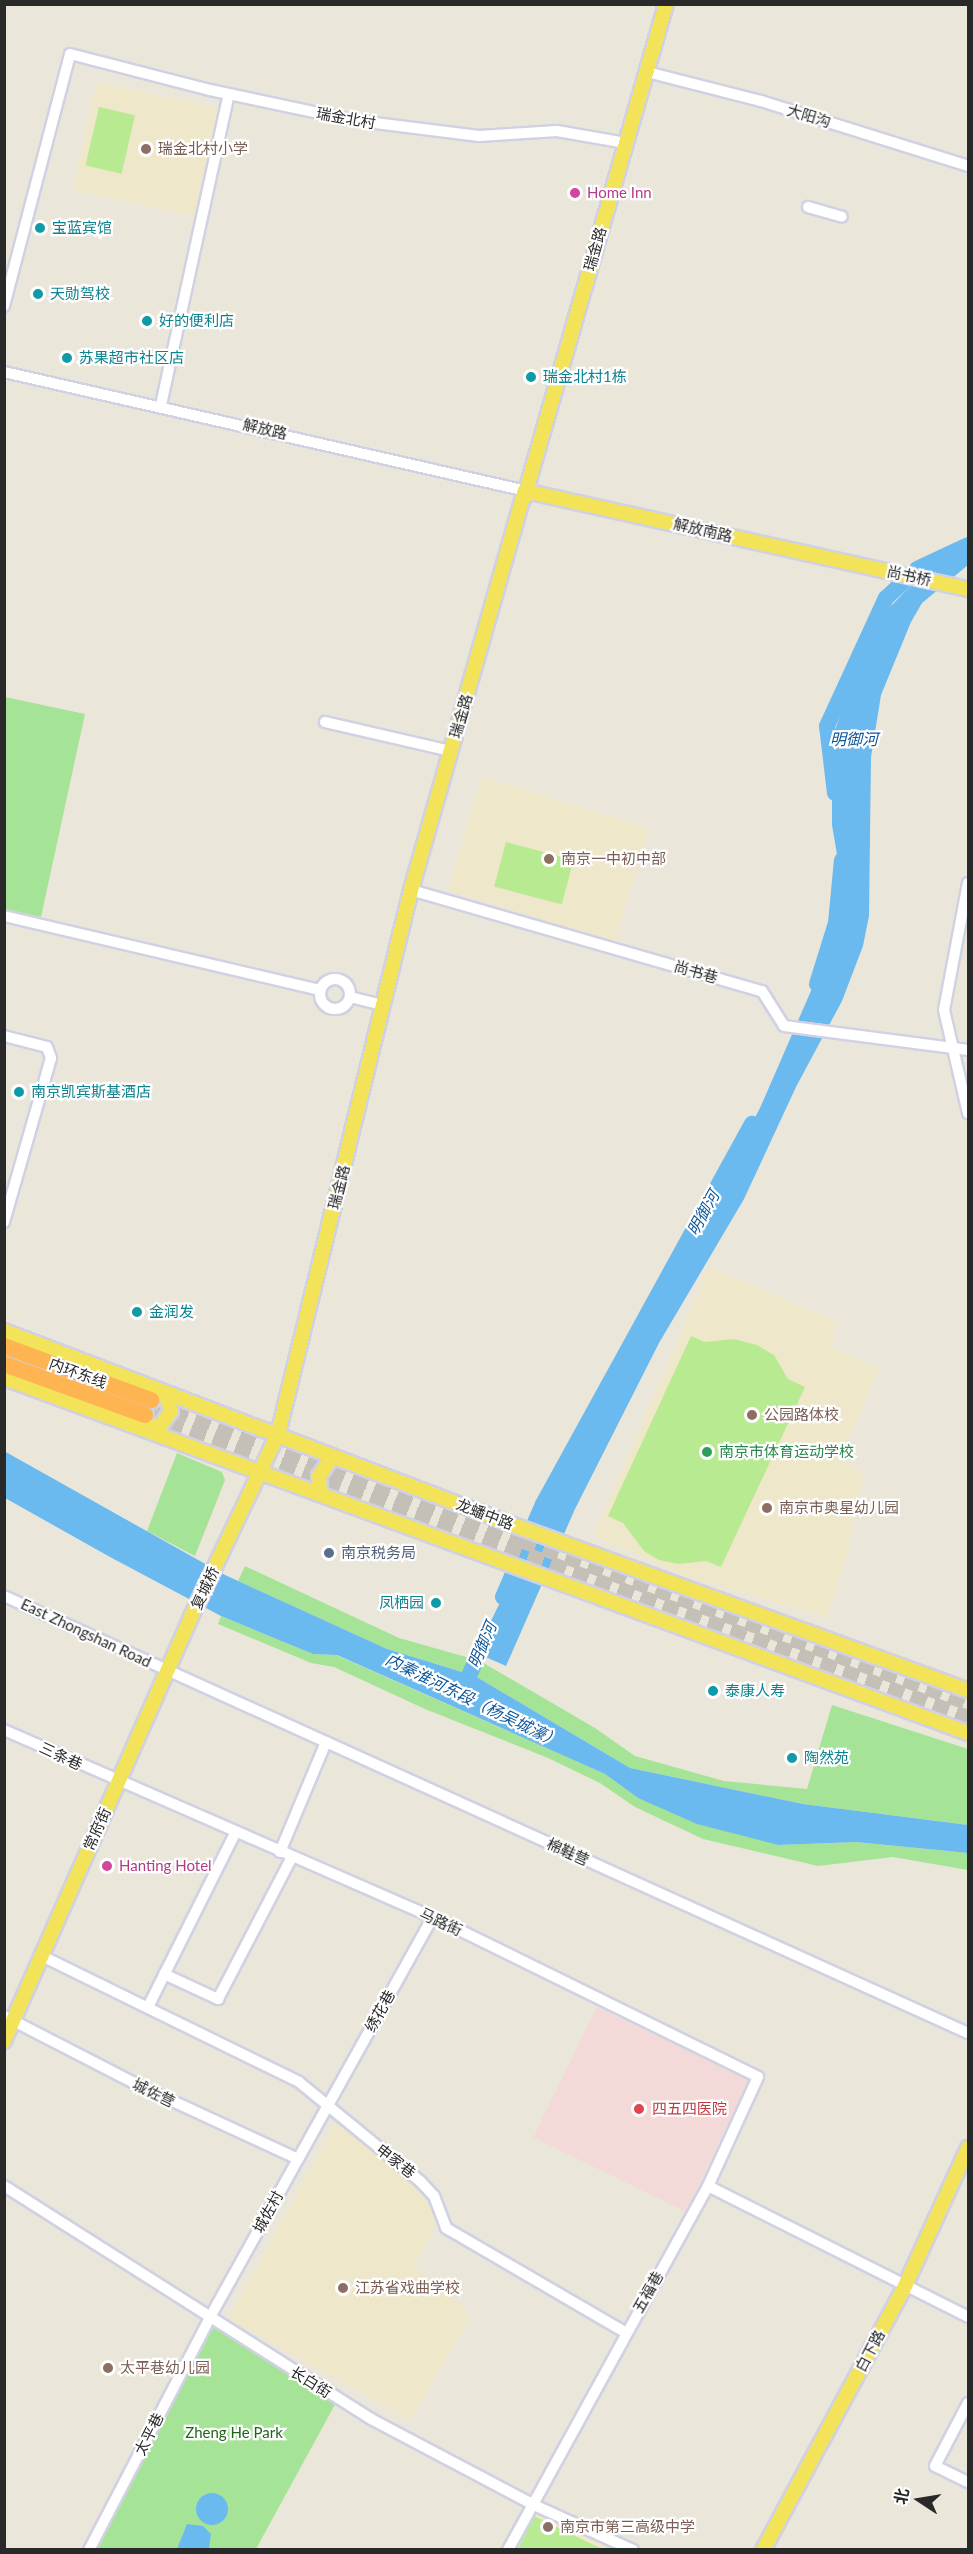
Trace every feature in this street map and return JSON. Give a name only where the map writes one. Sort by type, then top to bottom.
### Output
[{"type":"highway","name":"内环东线","points":[[4,1346],[149,1408]]},
{"type":"highway","name":"内环东线","points":[[4,1364],[149,1408]]},
{"type":"main road","name":"瑞金路","points":[[383,1005],[411,890],[666,4]]},
{"type":"main road","points":[[751,541],[969,589]]},
{"type":"main road","name":"复城桥","points":[[191,1617],[262,1472],[278,1434],[383,1005]]},
{"type":"main road","name":"龙蟠中路","points":[[4,1331],[149,1408],[262,1472],[969,1733]]},
{"type":"main road","name":"龙蟠中路","points":[[4,1378],[278,1434],[508,1523],[969,1690]]},
{"type":"main road","points":[[320,1493],[319,1476],[333,1456]]},
{"type":"main road","name":"常府街","points":[[4,2041],[9,2018],[42,1956],[191,1617]]},
{"type":"main road","name":"白下路","points":[[763,2550],[905,2286],[969,2148]]},
{"type":"street","name":"瑞金北村","points":[[4,306],[70,54],[229,94],[351,120],[467,135],[557,131],[626,143]]},
{"type":"street","name":"大阳沟","points":[[647,72],[761,101],[969,166]]},
{"type":"street","points":[[161,405],[229,94]]},
{"type":"street","points":[[808,207],[842,217]]},
{"type":"street","name":"解放路","points":[[4,372],[161,405],[525,491]]},
{"type":"street","name":"解放南路","points":[[525,491],[751,541]]},
{"type":"street","name":"尚书桥","points":[[880,569],[969,589]]},
{"type":"street","points":[[325,722],[451,751]]},
{"type":"street","points":[[969,883],[944,1010],[955,1047],[969,1113]]},
{"type":"street","name":"尚书巷","points":[[411,890],[762,991],[784,1026],[817,1033],[969,1050]]},
{"type":"street","points":[[4,916],[320,990]]},
{"type":"street","points":[[338,978],[349,988],[350,998],[344,1006],[329,1008],[321,1001],[320,990],[329,979],[338,978]]},
{"type":"street","points":[[350,998],[383,1005]]},
{"type":"street","points":[[4,1036],[47,1047],[51,1059],[4,1221]]},
{"type":"street","name":"East Zhongshan Road","points":[[4,1596],[167,1671]]},
{"type":"street","name":"棉鞋营","points":[[167,1671],[969,2033]]},
{"type":"street","name":"三条巷","points":[[4,1730],[117,1782]]},
{"type":"street","points":[[280,1852],[326,1742]]},
{"type":"street","name":"马路街","points":[[117,1782],[433,1917],[758,2077]]},
{"type":"street","points":[[148,2007],[235,1833]]},
{"type":"street","points":[[164,1974],[218,1999],[292,1857]]},
{"type":"street","name":"绣花巷","points":[[328,2105],[433,1917]]},
{"type":"street","name":"申家巷","points":[[42,1956],[281,2073],[328,2105],[420,2181],[437,2202],[446,2228],[626,2332]]},
{"type":"street","name":"城佐营","points":[[9,2018],[141,2086],[298,2159]]},
{"type":"street","name":"五福巷","points":[[508,2550],[708,2186],[758,2077]]},
{"type":"street","name":"城佐村","points":[[208,2319],[328,2105]]},
{"type":"street","name":"长白街","points":[[4,2186],[208,2319],[371,2419],[532,2504],[633,2550]]},
{"type":"street","points":[[708,2186],[969,2317]]},
{"type":"street","name":"太平巷","points":[[89,2550],[208,2319]]},
{"type":"street","points":[[969,2403],[935,2466],[969,2482]]},
{"type":"shaded area","name":"瑞金北村小学","points":[[96,82],[219,108],[196,217],[73,191]]},
{"type":"shaded area","name":"南京一中初中部","points":[[482,777],[649,828],[615,941],[448,890]]},
{"type":"shaded area","name":"公园路体校","points":[[709,1267],[838,1322],[831,1347],[879,1369],[840,1461],[864,1473],[847,1555],[827,1617],[676,1573],[594,1535]]},
{"type":"shaded area","name":"四五四医院","points":[[597,2007],[749,2081],[685,2211],[533,2137]]},
{"type":"shaded area","name":"江苏省戏曲学校","points":[[336,2123],[422,2189],[431,2202],[435,2226],[414,2267],[466,2310],[470,2318],[410,2420],[228,2319]]},
{"type":"shaded area","name":"南京市第三高级中学","points":[[532,2504],[619,2550],[508,2550]]},
{"type":"green space","points":[[99,107],[135,115],[122,174],[86,165]]},
{"type":"green space","points":[[5,697],[85,714],[41,917],[5,909]]},
{"type":"green space","points":[[506,842],[574,860],[562,905],[494,886]]},
{"type":"green space","name":"南京市体育运动学校","points":[[691,1336],[705,1342],[734,1339],[757,1345],[774,1355],[788,1379],[805,1387],[721,1567],[706,1561],[678,1564],[659,1560],[644,1551],[623,1523],[608,1516]]},
{"type":"green space","points":[[177,1453],[222,1472],[225,1480],[195,1556],[147,1531]]},
{"type":"green space","points":[[245,1566],[399,1638],[480,1661],[595,1728],[635,1756],[724,1781],[807,1789],[832,1705],[968,1749],[968,1825],[803,1804],[630,1768],[475,1676],[387,1649],[238,1581]]},
{"type":"green space","points":[[221,1616],[313,1654],[336,1655],[605,1774],[638,1798],[778,1845],[856,1842],[968,1853],[968,1870],[893,1857],[818,1866],[703,1839],[635,1807],[600,1783],[548,1758],[425,1709],[334,1667],[311,1663],[218,1624]]},
{"type":"green space","name":"Zheng He Park","points":[[209,2319],[338,2399],[256,2549],[89,2550]]},
{"type":"green space","points":[[534,2516],[602,2549],[518,2549]]},
{"type":"water","name":"明御河","points":[[968,544],[968,565],[922,603],[911,622],[881,695],[871,757],[869,916],[863,946],[842,1001],[796,1087],[744,1199],[659,1343],[575,1509],[506,1666],[472,1651],[488,1627],[549,1502],[760,1108],[834,938],[842,912],[843,890],[832,825],[832,750],[835,730],[859,664],[890,607],[931,565]]},
{"type":"water","name":"内秦淮河东段（杨吴城濠）","points":[[4,1451],[225,1575],[387,1649],[475,1676],[630,1768],[803,1804],[968,1825],[968,1853],[856,1842],[778,1845],[697,1824],[638,1798],[605,1774],[337,1655],[313,1654],[221,1616],[110,1557],[5,1498]]},
{"type":"water","points":[[212,2493],[223,2498],[228,2509],[223,2520],[212,2525],[201,2520],[196,2509],[201,2498]]},
{"type":"water","points":[[187,2524],[203,2526],[211,2534],[209,2549],[177,2549]]},
{"type":"waterway","name":"明御河","points":[[917,569],[968,545]]},
{"type":"waterway","name":"明御河","points":[[835,793],[827,726],[886,598],[903,582]]},
{"type":"waterway","name":"明御河","points":[[817,984],[836,923],[842,860]]},
{"type":"waterway","name":"明御河","points":[[503,1597],[543,1504],[752,1124]]},
{"type":"waterway","name":"明御河","points":[[461,1694],[487,1635]]},
{"type":"tunnel","points":[[151,1400],[521,1540],[968,1703]]},
{"type":"tunnel","points":[[145,1415],[968,1718]]},
{"type":"place","name":"瑞金北村小学","points":[[146,149]]},
{"type":"place","name":"Home Inn","points":[[575,193]]},
{"type":"place","name":"宝蓝宾馆","points":[[40,228]]},
{"type":"place","name":"天勋驾校","points":[[38,294]]},
{"type":"place","name":"好的便利店","points":[[147,321]]},
{"type":"place","name":"苏果超市社区店","points":[[67,358]]},
{"type":"place","name":"瑞金北村1栋","points":[[531,377]]},
{"type":"place","name":"南京一中初中部","points":[[549,859]]},
{"type":"place","name":"南京凯宾斯基酒店","points":[[19,1092]]},
{"type":"place","name":"金润发","points":[[137,1312]]},
{"type":"place","name":"公园路体校","points":[[752,1415]]},
{"type":"place","name":"南京市体育运动学校","points":[[707,1452]]},
{"type":"place","name":"南京市奥星幼儿园","points":[[767,1508]]},
{"type":"place","name":"南京税务局","points":[[329,1553]]},
{"type":"place","name":"凤栖园","points":[[436,1603]]},
{"type":"place","name":"泰康人寿","points":[[713,1691]]},
{"type":"place","name":"陶然苑","points":[[792,1758]]},
{"type":"place","name":"Hanting Hotel","points":[[107,1866]]},
{"type":"place","name":"四五四医院","points":[[639,2109]]},
{"type":"place","name":"江苏省戏曲学校","points":[[343,2288]]},
{"type":"place","name":"太平巷幼儿园","points":[[108,2368]]},
{"type":"place","name":"南京市第三高级中学","points":[[548,2527]]}]
